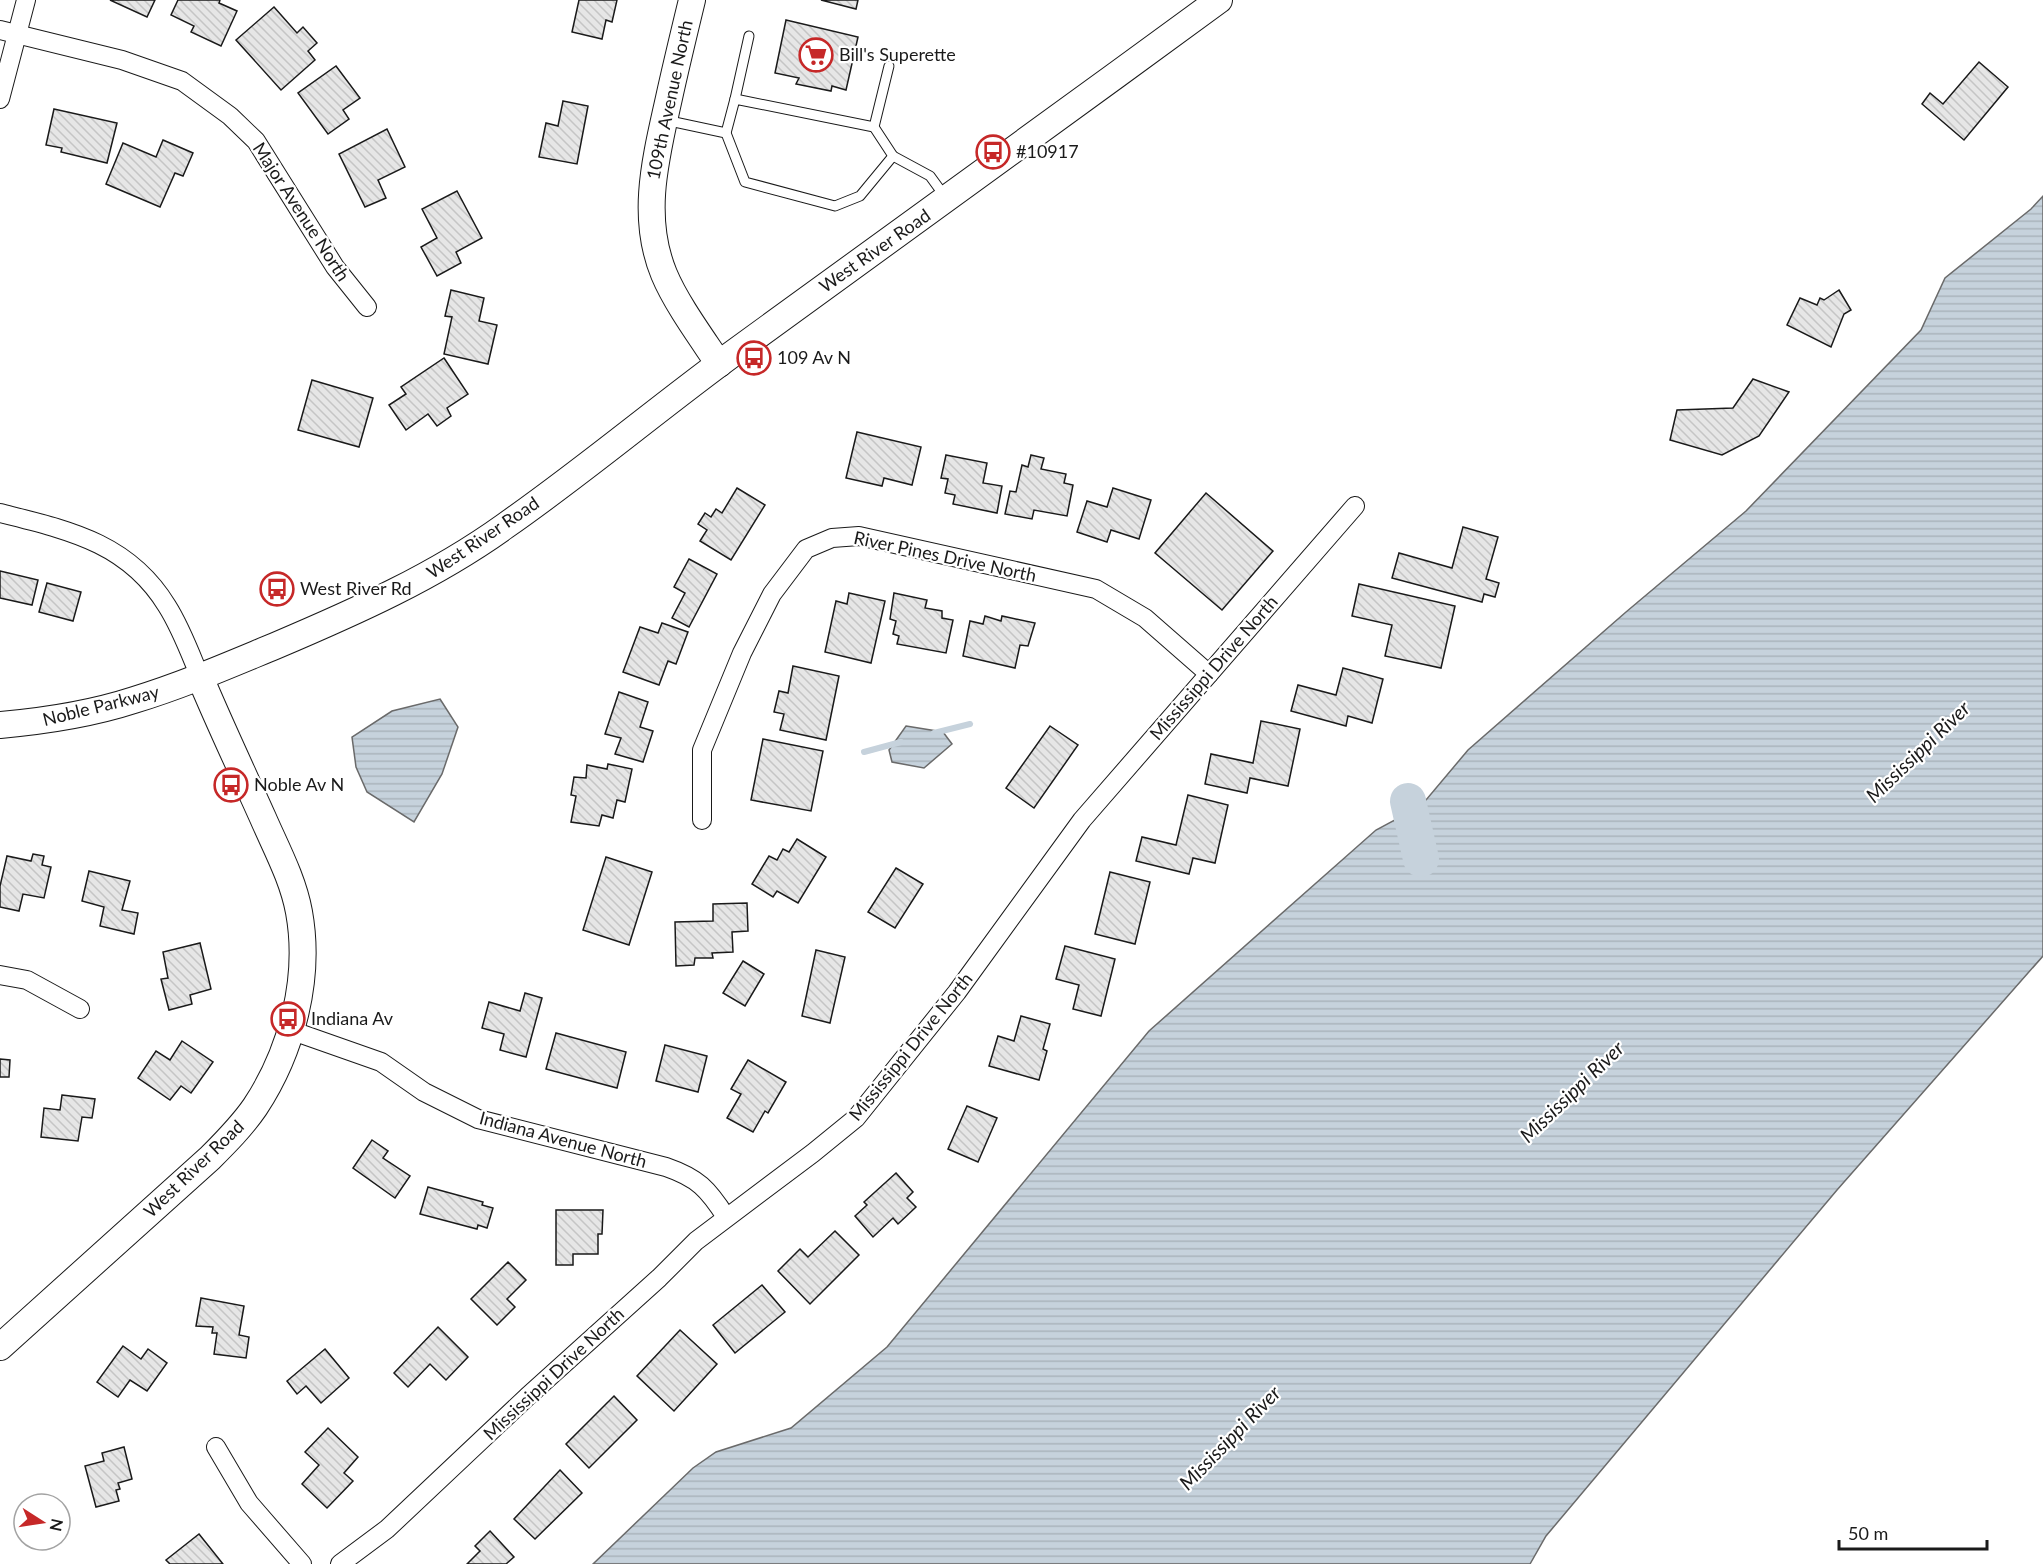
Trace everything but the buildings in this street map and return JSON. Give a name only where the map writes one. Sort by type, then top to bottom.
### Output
[{"type":"main road","name":"109th Avenue North","points":[[692,0],[664,120],[651,194],[650,218],[664,274],[719,364]]},
{"type":"main road","name":"West River Road","points":[[0,1347],[210,1158],[239,1127],[254,1108],[269,1082],[290,1030],[303,969],[299,911],[285,867],[200,677],[315,629],[413,584],[505,527],[719,364],[948,200],[1219,0]]},
{"type":"main road","name":"Noble Parkway","points":[[0,725],[38,722],[102,709],[200,677]]},
{"type":"street","points":[[0,99],[8,33],[26,0]]},
{"type":"street","name":"Major Avenue North","points":[[8,33],[122,60],[182,81],[230,116],[256,141],[335,267],[367,307]]},
{"type":"street","name":"Mississippi Drive North","points":[[340,1564],[387,1530],[696,1241],[856,1118],[957,992],[1082,820],[1355,506]]},
{"type":"street","points":[[0,513],[97,542],[133,565],[155,588],[167,606],[200,677]]},
{"type":"street","name":"River Pines Drive North","points":[[702,820],[702,750],[742,653],[772,594],[806,549],[832,538],[859,536],[1096,589],[1145,618],[1209,674]]},
{"type":"street","points":[[0,975],[27,980],[80,1009]]},
{"type":"street","name":"Indiana Avenue North","points":[[290,1030],[381,1062],[424,1092],[478,1119],[685,1173],[701,1183],[726,1217]]},
{"type":"street","points":[[216,1447],[249,1503],[302,1564]]},
{"type":"lane","points":[[749,36],[726,133],[745,182],[835,206],[860,196],[893,156]]},
{"type":"lane","points":[[874,127],[889,66]]},
{"type":"lane","points":[[735,99],[874,127],[893,156],[930,176],[948,200]]},
{"type":"lane","points":[[664,120],[726,133]]},
{"type":"water","name":"Mississippi River","points":[[2043,196],[2043,956],[1837,1190],[1546,1536],[1530,1564],[593,1564],[693,1468],[716,1452],[791,1428],[887,1347],[1149,1031],[1376,830],[1421,806],[1468,750],[1746,511],[1921,330],[1945,278],[2031,209]]},
{"type":"water","points":[[440,699],[458,727],[442,774],[414,822],[367,792],[356,767],[352,737],[392,711]]},
{"type":"water","points":[[906,726],[943,732],[952,744],[924,768],[892,762],[889,750]]},
{"type":"waterway","points":[[934,733],[970,724]]},
{"type":"waterway","points":[[864,752],[901,742]]},
{"type":"waterway","points":[[1408,801],[1421,859]]},
{"type":"place","name":"Bill's Superette","points":[[816,55]]},
{"type":"place","name":"#10917","points":[[993,152]]},
{"type":"place","name":"109 Av N","points":[[754,358]]},
{"type":"place","name":"West River Rd","points":[[277,589]]},
{"type":"place","name":"Noble Av N","points":[[231,785]]},
{"type":"place","name":"Indiana Av","points":[[288,1019]]}]
